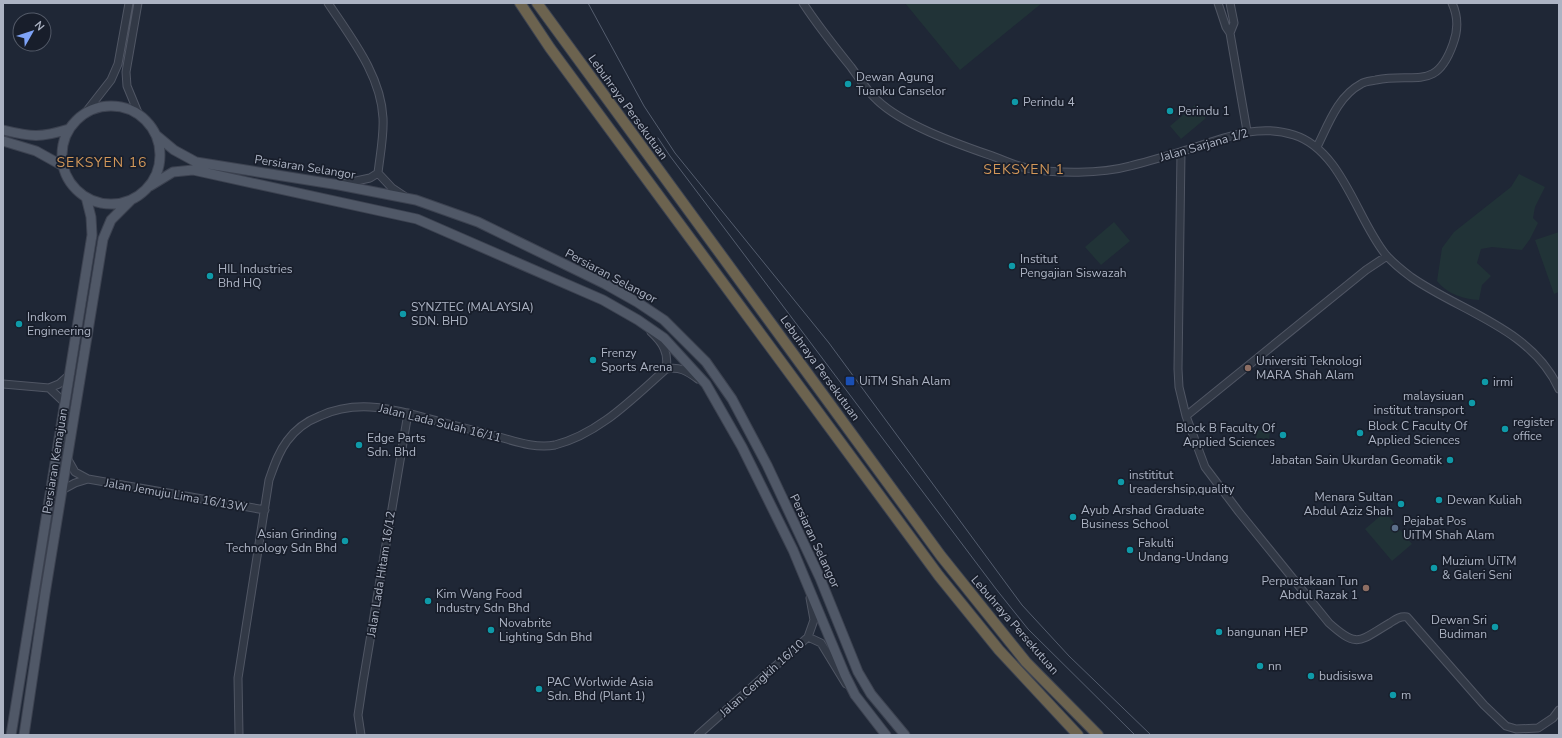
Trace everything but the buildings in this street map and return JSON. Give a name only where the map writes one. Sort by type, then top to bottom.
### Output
[{"type":"highway","points":[[520,3],[550,48],[939,576],[999,650],[1078,735]]},
{"type":"highway","name":"Lebuhraya Persekutuan","points":[[537,3],[941,556],[1026,662],[1098,735]]},
{"type":"main road","points":[[113,106],[127,109],[139,115],[149,124],[156,135],[160,148],[160,161],[156,174],[150,186],[131,200],[116,204],[100,203],[86,197],[76,189],[68,179],[63,166],[62,153],[64,141],[69,129],[86,112],[99,107],[113,106]]},
{"type":"main road","points":[[3,130],[31,137],[46,136],[69,129]]},
{"type":"main road","name":"Persiaran Selangor","points":[[156,135],[174,150],[196,162],[339,184],[404,196],[478,222],[605,284],[637,302],[664,320],[684,338],[706,362],[732,399],[767,465],[812,559],[858,672],[871,694],[905,735]]},
{"type":"main road","points":[[3,141],[36,152],[63,166]]},
{"type":"main road","name":"Persiaran Selangor","points":[[150,186],[173,172],[193,170],[417,219],[603,300],[638,320],[664,338],[706,384],[721,409],[747,456],[804,577],[845,675],[855,695],[886,735]]},
{"type":"main road","name":"Persiaran Kemajuan","points":[[11,735],[92,235],[91,217],[86,197]]},
{"type":"main road","name":"Persiaran Kemajuan","points":[[24,735],[44,594],[68,458],[103,239],[111,220],[131,200]]},
{"type":"main road","points":[[38,570],[43,574],[48,572]]},
{"type":"main road","points":[[34,593],[39,590],[44,594]]},
{"type":"street","points":[[86,112],[111,80],[118,64],[129,3]]},
{"type":"street","points":[[138,3],[126,72],[127,86],[139,115]]},
{"type":"street","points":[[328,3],[365,60],[378,87],[383,119],[378,173],[392,188],[404,196]]},
{"type":"street","name":"Jalan Sarjana 1/2","points":[[803,3],[817,25],[876,99],[890,111],[921,127],[974,150],[1025,168],[1072,171],[1126,167],[1181,152],[1247,131],[1269,131],[1293,134],[1317,148],[1337,172],[1387,256],[1409,275],[1438,295],[1497,325],[1526,346],[1544,365],[1559,388]]},
{"type":"street","points":[[1218,3],[1226,27],[1230,33],[1247,131]]},
{"type":"street","points":[[1230,3],[1234,23],[1230,33]]},
{"type":"street","points":[[1317,148],[1338,104],[1361,84],[1391,77],[1410,78],[1430,76],[1442,68],[1449,55],[1456,34],[1456,10],[1452,3]]},
{"type":"street","points":[[1181,152],[1179,387],[1186,416],[1205,467],[1328,623],[1345,637],[1362,640],[1398,618],[1407,617],[1484,705],[1506,726],[1516,729],[1538,728],[1553,718],[1559,710]]},
{"type":"street","points":[[339,184],[359,181],[378,173]]},
{"type":"street","points":[[1186,416],[1366,270],[1387,256]]},
{"type":"street","points":[[638,320],[664,347],[668,355],[666,369],[675,367],[684,369],[706,384]]},
{"type":"street","name":"Jalan Lada Sulah 16/11","points":[[239,735],[238,678],[270,480],[279,454],[287,440],[309,420],[328,412],[349,406],[376,406],[522,443],[554,445],[584,434],[600,424],[666,369]]},
{"type":"street","points":[[3,384],[49,388],[59,384],[68,376]]},
{"type":"street","points":[[49,388],[64,402]]},
{"type":"street","name":"Jalan Lada Hitam 16/12","points":[[361,735],[358,715],[408,413]]},
{"type":"street","name":"Jalan Jemuju Lima 16/13W","points":[[68,458],[75,472],[88,479],[265,510]]},
{"type":"street","name":"Jalan Jemuju Lima 16/13W","points":[[62,490],[75,482],[88,479]]},
{"type":"street","points":[[804,577],[814,620],[808,638],[820,642],[841,677],[855,695]]},
{"type":"street","name":"Jalan Cengkih 16/10","points":[[698,735],[808,638]]},
{"type":"shaded area","points":[[905,3],[1042,3],[960,70]]},
{"type":"shaded area","points":[[1195,105],[1206,118],[1181,139],[1170,126]]},
{"type":"shaded area","points":[[1519,174],[1545,187],[1535,207],[1533,218],[1538,223],[1530,239],[1522,250],[1492,247],[1481,249],[1477,263],[1491,276],[1482,285],[1479,300],[1461,297],[1450,292],[1441,286],[1437,281],[1442,248],[1454,232],[1511,187]]},
{"type":"shaded area","points":[[1114,222],[1130,241],[1101,265],[1085,247]]},
{"type":"shaded area","points":[[1559,232],[1559,292],[1554,294],[1535,240]]},
{"type":"shaded area","points":[[1257,430],[1270,431],[1269,440],[1256,438]]},
{"type":"shaded area","points":[[1385,512],[1412,544],[1392,561],[1365,529]]},
{"type":"tram line","points":[[588,3],[644,106],[675,153],[829,343],[1022,605],[1069,656],[1151,735]]},
{"type":"tram line","points":[[658,138],[996,589],[1028,629],[1135,735]]},
{"type":"place","name":"Dewan Agung Tuanku Canselor","points":[[848,84]]},
{"type":"place","name":"Perindu 4","points":[[1015,102]]},
{"type":"place","name":"Perindu 1","points":[[1170,111]]},
{"type":"place","name":"Institut Pengajian Siswazah","points":[[1012,266]]},
{"type":"place","name":"HIL Industries Bhd HQ","points":[[210,276]]},
{"type":"place","name":"SYNZTEC (MALAYSIA) SDN. BHD","points":[[403,314]]},
{"type":"place","name":"Indkom Engineering","points":[[19,324]]},
{"type":"place","name":"Frenzy Sports Arena","points":[[593,360]]},
{"type":"place","name":"Universiti Teknologi MARA Shah Alam","points":[[1248,368]]},
{"type":"place","name":"UiTM Shah Alam","points":[[850,381]]},
{"type":"place","name":"irmi","points":[[1485,382]]},
{"type":"place","name":"malaysiuan institut transport","points":[[1472,403]]},
{"type":"place","name":"register office","points":[[1505,429]]},
{"type":"place","name":"Block C Faculty Of Applied Sciences","points":[[1360,433]]},
{"type":"place","name":"Block B Faculty Of Applied Sciences","points":[[1283,435]]},
{"type":"place","name":"Edge Parts Sdn. Bhd","points":[[359,445]]},
{"type":"place","name":"Jabatan Sain Ukurdan Geomatik","points":[[1450,460]]},
{"type":"place","name":"instititut lreadershsip,quality","points":[[1121,482]]},
{"type":"place","name":"Dewan Kuliah","points":[[1439,500]]},
{"type":"place","name":"Menara Sultan Abdul Aziz Shah","points":[[1401,504]]},
{"type":"place","name":"Ayub Arshad Graduate Business School","points":[[1073,517]]},
{"type":"place","name":"Pejabat Pos UiTM Shah Alam","points":[[1395,528]]},
{"type":"place","name":"Asian Grinding Technology Sdn Bhd","points":[[345,541]]},
{"type":"place","name":"Fakulti Undang-Undang","points":[[1130,550]]},
{"type":"place","name":"Muzium UiTM & Galeri Seni","points":[[1434,568]]},
{"type":"place","name":"Perpustakaan Tun Abdul Razak 1","points":[[1366,588]]},
{"type":"place","name":"Kim Wang Food Industry Sdn Bhd","points":[[428,601]]},
{"type":"place","name":"Dewan Sri Budiman","points":[[1495,627]]},
{"type":"place","name":"Novabrite Lighting Sdn Bhd","points":[[491,630]]},
{"type":"place","name":"bangunan HEP","points":[[1219,632]]},
{"type":"place","name":"nn","points":[[1260,666]]},
{"type":"place","name":"budisiswa","points":[[1311,676]]},
{"type":"place","name":"PAC Worlwide Asia Sdn. Bhd (Plant 1)","points":[[539,689]]},
{"type":"place","name":"m","points":[[1393,695]]},
{"type":"district","name":"SEKSYEN 16","points":[[102,162]]},
{"type":"district","name":"SEKSYEN 1","points":[[1024,169]]}]
